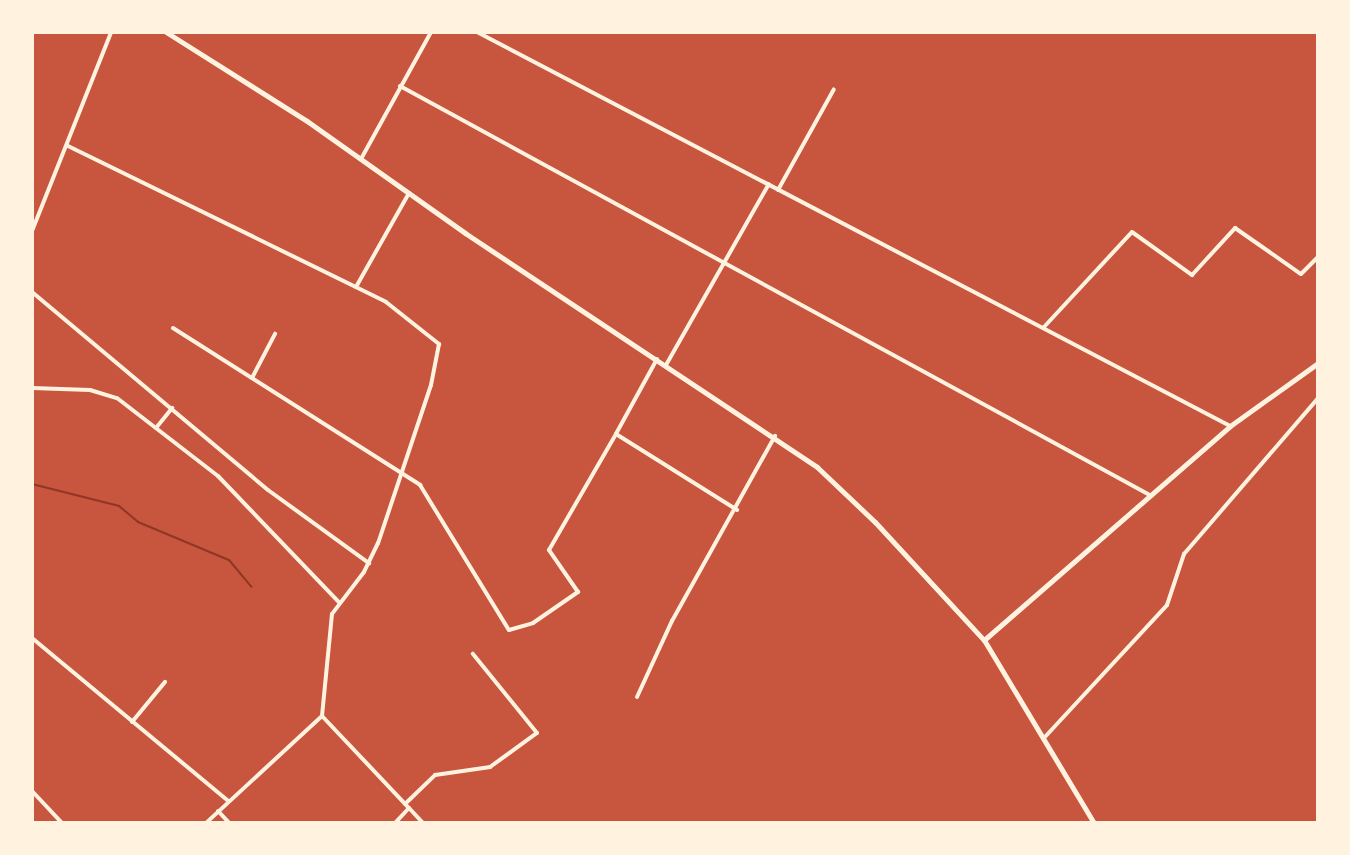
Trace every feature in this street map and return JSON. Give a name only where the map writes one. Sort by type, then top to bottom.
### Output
[{"type":"main road","points":[[166,32],[775,436],[875,522],[984,640],[1094,823]]},
{"type":"main road","points":[[984,640],[1230,426],[1318,363]]},
{"type":"street","points":[[32,231],[111,32]]},
{"type":"street","points":[[361,159],[431,32]]},
{"type":"street","points":[[477,32],[1230,426]]},
{"type":"street","points":[[400,86],[1150,495]]},
{"type":"street","points":[[778,190],[834,89]]},
{"type":"street","points":[[68,146],[356,287],[420,325],[439,344],[431,385],[369,563],[339,602],[328,635],[322,716],[227,800],[206,823]]},
{"type":"street","points":[[666,365],[727,263],[769,184]]},
{"type":"street","points":[[356,287],[409,193]]},
{"type":"street","points":[[1044,327],[1132,232],[1192,275],[1235,228],[1301,274],[1318,257]]},
{"type":"street","points":[[32,292],[268,490],[369,563]]},
{"type":"street","points":[[173,328],[429,496],[501,621],[515,630],[578,592],[549,550],[657,359]]},
{"type":"street","points":[[252,378],[275,334]]},
{"type":"street","points":[[32,388],[103,392],[156,428],[218,476],[339,602]]},
{"type":"street","points":[[1043,740],[1167,605],[1184,554],[1318,398]]},
{"type":"street","points":[[156,428],[172,408]]},
{"type":"street","points":[[616,434],[737,510]]},
{"type":"street","points":[[637,697],[672,621],[737,510],[775,436]]},
{"type":"street","points":[[32,638],[227,800]]},
{"type":"street","points":[[395,823],[435,775],[490,767],[537,733],[473,654]]},
{"type":"street","points":[[132,722],[165,682]]},
{"type":"street","points":[[322,716],[423,823]]},
{"type":"street","points":[[32,791],[62,823]]},
{"type":"street","points":[[218,811],[229,823]]},
{"type":"waterway","points":[[32,484],[119,506],[138,522],[229,560],[252,587]]}]
